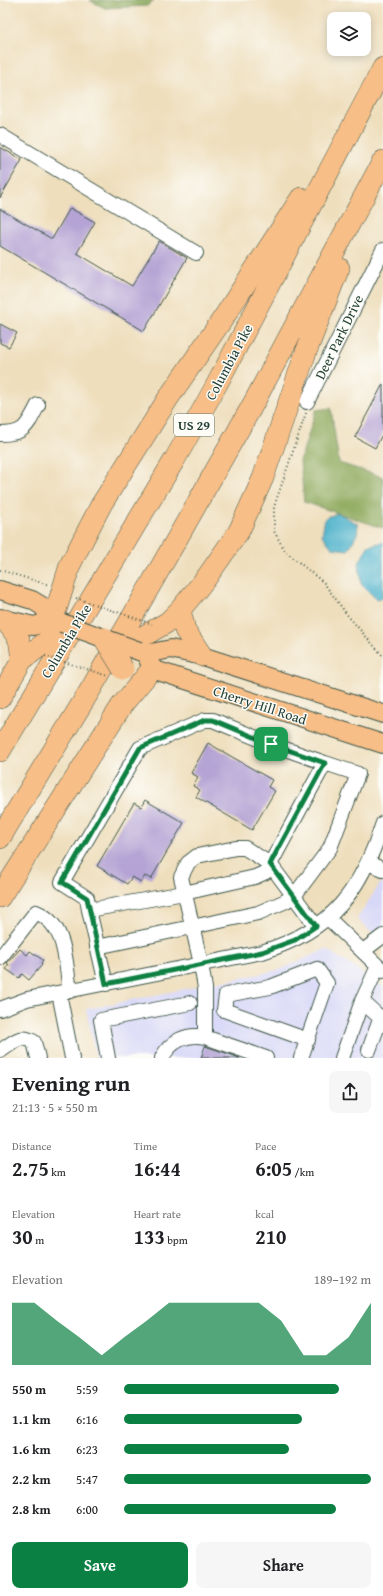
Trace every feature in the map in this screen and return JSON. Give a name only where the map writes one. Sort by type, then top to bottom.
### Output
[{"type":"highway","name":"Columbia Pike","points":[[0,751],[175,459],[217,384],[383,68]]},
{"type":"highway","points":[[0,698],[22,660],[60,625],[69,595],[70,565],[106,498],[169,397],[224,318],[372,89]]},
{"type":"highway","name":"US 29","points":[[0,838],[92,687],[182,530],[252,406],[383,161]]},
{"type":"highway","points":[[0,897],[122,705],[151,628],[168,622],[180,610],[223,556],[239,530],[252,504],[268,463],[306,352],[373,181]]},
{"type":"highway","points":[[180,610],[185,630],[202,656]]},
{"type":"highway","points":[[3,619],[19,640],[22,660]]},
{"type":"highway","points":[[104,638],[118,673],[127,683],[122,705]]},
{"type":"main road","points":[[0,590],[32,600],[42,606],[60,625]]},
{"type":"main road","points":[[3,619],[34,626],[60,625]]},
{"type":"main road","name":"Cherry Hill Road","points":[[60,625],[104,638],[141,655],[383,744]]},
{"type":"main road","name":"Cherry Hill Road","points":[[141,655],[171,649],[202,656],[383,714]]},
{"type":"street","points":[[0,135],[196,253]]},
{"type":"street","name":"Deer Park Drive","points":[[307,402],[383,250]]},
{"type":"street","points":[[0,434],[15,434],[21,430],[27,425],[38,405]]},
{"type":"street","points":[[97,947],[258,913],[286,901],[293,895],[330,848],[358,774],[271,744],[213,720],[205,720],[140,748],[62,882],[87,898],[97,947],[106,984]]},
{"type":"street","points":[[89,910],[184,893],[255,877],[266,872],[325,763]]},
{"type":"street","points":[[0,1009],[27,999],[262,952],[295,940],[328,918],[350,894],[369,863],[383,823]]},
{"type":"street","points":[[205,1037],[205,988],[181,877],[188,863],[197,856],[236,848],[245,848],[270,864],[316,926]]},
{"type":"street","points":[[369,863],[383,870]]},
{"type":"street","points":[[0,958],[36,912],[49,919],[59,932],[72,1058]]},
{"type":"street","points":[[328,918],[380,968],[362,1000],[342,1058]]},
{"type":"street","points":[[0,948],[17,926],[26,924]]},
{"type":"street","points":[[0,968],[28,932],[26,924]]},
{"type":"street","points":[[363,951],[383,936]]},
{"type":"street","points":[[301,1058],[308,1040],[327,982],[317,969],[270,987],[226,995],[224,1010],[308,1040]]},
{"type":"street","points":[[362,1000],[382,1017],[369,1050]]},
{"type":"street","points":[[108,1058],[101,1020],[190,1003]]},
{"type":"street","points":[[162,1058],[171,1044],[182,1038],[196,1035],[266,1058]]},
{"type":"street","points":[[0,1051],[22,1037],[34,1042],[38,1058]]},
{"type":"path","points":[[307,402],[305,418],[274,507],[274,531],[280,545],[285,551],[324,583],[348,616],[383,656]]},
{"type":"path","points":[[0,570],[48,584],[69,595],[151,628]]},
{"type":"path","points":[[45,656],[118,673]]},
{"type":"shaded area","points":[[383,879],[383,944],[357,919]]},
{"type":"shaded area","points":[[326,949],[383,987],[383,1058],[96,1058],[86,1009],[279,970]]},
{"type":"green space","points":[[89,0],[154,0],[147,6],[105,8]]},
{"type":"green space","points":[[331,408],[339,463],[383,477],[383,528],[304,502],[300,461],[316,410]]},
{"type":"water","points":[[338,513],[358,524],[357,534],[348,550],[332,548],[322,535],[325,518]]},
{"type":"water","points":[[383,542],[383,598],[376,599],[361,584],[359,563],[368,546]]},
{"type":"building","points":[[0,147],[22,160],[0,198]]},
{"type":"building","points":[[70,208],[95,222],[77,253],[132,286],[159,241],[187,258],[144,331],[0,246],[0,209],[52,239]]},
{"type":"building","points":[[0,324],[17,333],[9,347],[0,343]]},
{"type":"building","points":[[383,384],[383,433],[375,448],[355,437]]},
{"type":"building","points":[[208,743],[272,780],[268,787],[275,791],[252,830],[196,797],[200,790],[193,786],[198,777],[191,773]]},
{"type":"building","points":[[145,800],[184,823],[151,879],[145,876],[141,882],[132,877],[127,884],[97,866],[134,803],[141,807]]},
{"type":"building","points":[[20,949],[27,955],[30,951],[43,960],[41,963],[42,965],[29,980],[22,974],[19,978],[6,969],[9,965],[7,963]]},
{"type":"building","points":[[205,1046],[240,1058],[201,1058]]},
{"type":"route","points":[[205,720],[213,720],[271,744],[325,763],[270,864],[316,926],[295,940],[262,952],[106,984],[87,898],[62,882],[140,748],[205,720]]}]
